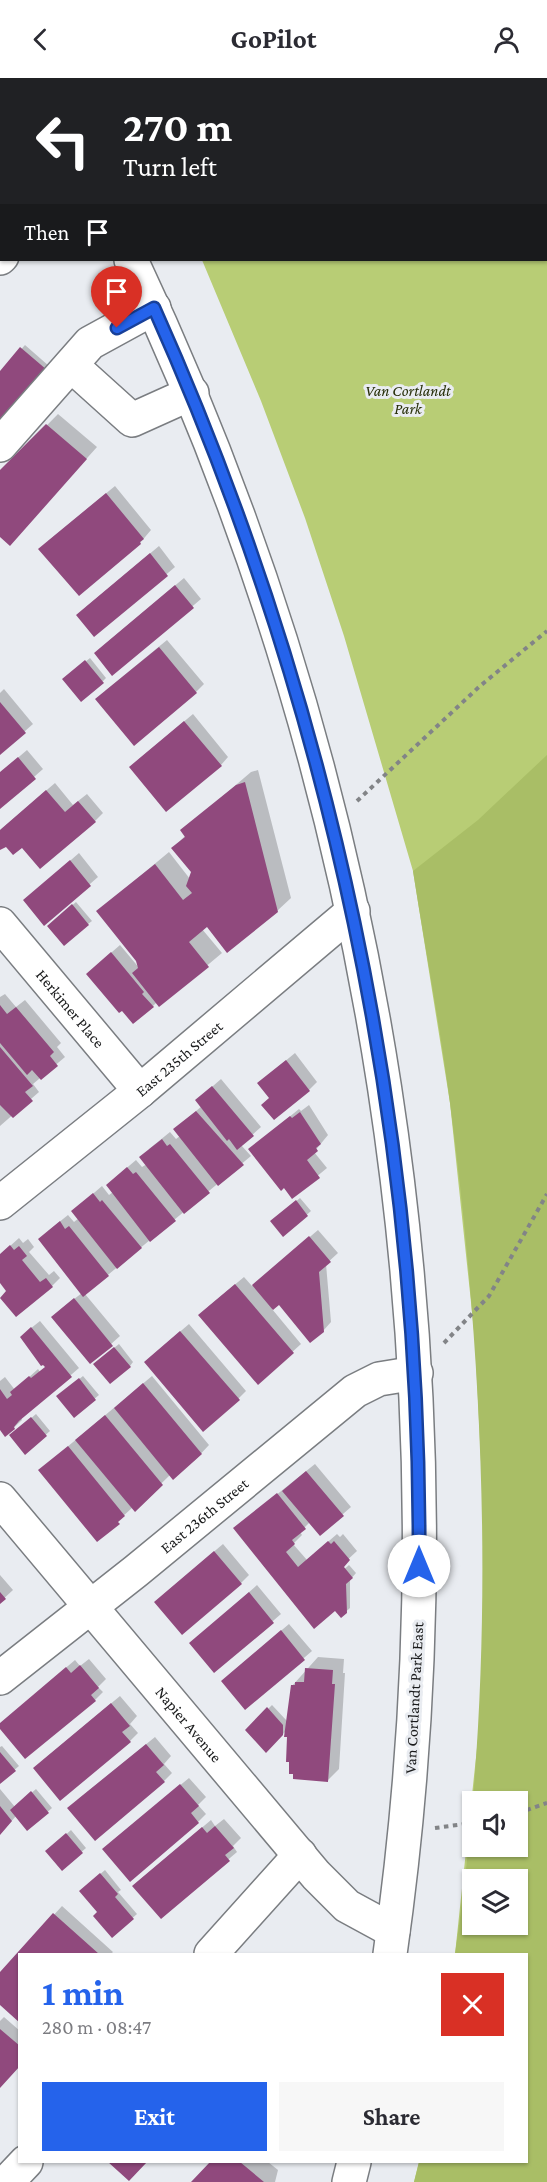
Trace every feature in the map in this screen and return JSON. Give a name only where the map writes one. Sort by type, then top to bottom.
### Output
[{"type":"street","name":"Van Cortlandt Park East","points":[[131,261],[192,393],[274,617],[314,749],[353,911],[377,1038],[398,1184],[416,1373],[419,1527],[416,1691],[411,1763],[392,1943]]},
{"type":"street","points":[[0,445],[90,343],[154,308]]},
{"type":"street","points":[[71,364],[132,420],[192,393]]},
{"type":"street","name":"East 235th Street","points":[[0,1203],[140,1091],[353,911]]},
{"type":"street","name":"Herkimer Place","points":[[0,924],[140,1091]]},
{"type":"street","name":"East 236th Street","points":[[0,1678],[92,1607],[355,1391],[378,1379],[416,1373]]},
{"type":"street","name":"Napier Avenue","points":[[0,1499],[300,1855],[347,1906],[392,1943]]},
{"type":"street","points":[[212,1953],[300,1855]]},
{"type":"street","points":[[7,2182],[25,2163]]},
{"type":"street","points":[[349,2182],[354,2163]]},
{"type":"path","points":[[331,823],[480,687],[547,631]]},
{"type":"path","points":[[416,1373],[489,1296],[547,1194]]},
{"type":"path","points":[[528,1810],[547,1803]]},
{"type":"green space","name":"Van Cortlandt Park","points":[[202,261],[547,261],[547,2182],[414,2182],[419,2163],[528,2163],[528,1953],[455,1953],[462,1888],[462,1935],[528,1935],[528,1869],[464,1869],[465,1857],[528,1857],[528,1791],[472,1791],[480,1720],[485,1543],[475,1340],[450,1103],[413,871],[344,636],[305,518],[261,401]]},
{"type":"green space","points":[[547,755],[547,2182],[414,2182],[419,2163],[528,2163],[528,1953],[455,1953],[462,1897],[462,1935],[528,1935],[528,1869],[465,1869],[467,1857],[528,1857],[528,1791],[473,1791],[482,1635],[479,1422],[463,1209],[437,1016],[413,871],[478,820]]},
{"type":"building","points":[[20,347],[47,370],[0,424],[0,371]]},
{"type":"building","points":[[46,424],[87,459],[10,546],[0,537],[0,470]]},
{"type":"building","points":[[106,493],[144,539],[79,596],[38,549]]},
{"type":"building","points":[[150,553],[168,576],[94,637],[76,615]]},
{"type":"building","points":[[175,585],[194,608],[112,676],[94,653]]},
{"type":"building","points":[[159,647],[197,693],[134,746],[95,699]]},
{"type":"building","points":[[85,660],[104,683],[81,702],[62,679]]},
{"type":"building","points":[[0,702],[26,733],[0,755]]},
{"type":"building","points":[[184,721],[222,766],[166,812],[129,767]]},
{"type":"building","points":[[18,757],[36,779],[0,809],[0,772]]},
{"type":"building","points":[[245,782],[278,912],[227,953],[207,927],[189,942],[209,967],[159,1007],[132,973],[138,968],[136,961],[96,911],[155,864],[183,900],[192,893],[186,886],[191,872],[171,848],[185,837],[180,830],[236,785]]},
{"type":"building","points":[[46,790],[65,812],[78,801],[96,822],[40,869],[22,848],[13,855],[6,847],[0,850],[0,830]]},
{"type":"building","points":[[70,860],[91,886],[44,926],[23,900]]},
{"type":"building","points":[[72,904],[89,925],[64,946],[47,926]]},
{"type":"building","points":[[111,952],[154,1007],[133,1024],[122,1011],[119,1013],[86,974]]},
{"type":"building","points":[[0,1005],[7,1014],[16,1007],[54,1052],[50,1056],[58,1066],[41,1080],[32,1070],[27,1075],[0,1043]]},
{"type":"building","points":[[0,1047],[33,1086],[25,1092],[33,1101],[13,1118],[0,1105]]},
{"type":"building","points":[[286,1060],[310,1091],[274,1120],[261,1105],[269,1098],[257,1083]]},
{"type":"building","points":[[212,1086],[254,1136],[237,1150],[229,1139],[227,1141],[195,1100]]},
{"type":"building","points":[[196,1111],[244,1165],[218,1186],[173,1129]]},
{"type":"building","points":[[300,1112],[321,1144],[316,1148],[318,1151],[307,1160],[320,1178],[292,1199],[284,1188],[281,1191],[248,1149],[290,1116],[292,1118]]},
{"type":"building","points":[[162,1139],[167,1146],[170,1144],[210,1193],[184,1214],[139,1157]]},
{"type":"building","points":[[127,1167],[133,1174],[136,1172],[176,1221],[150,1242],[106,1185]]},
{"type":"building","points":[[93,1193],[100,1202],[102,1200],[142,1248],[117,1269],[71,1211]]},
{"type":"building","points":[[296,1200],[308,1216],[283,1237],[270,1221]]},
{"type":"building","points":[[60,1221],[65,1229],[69,1226],[109,1276],[83,1297],[38,1239]]},
{"type":"building","points":[[309,1236],[331,1262],[319,1272],[324,1332],[310,1343],[279,1305],[273,1310],[252,1285]]},
{"type":"building","points":[[10,1245],[14,1250],[19,1246],[27,1256],[22,1260],[40,1282],[46,1278],[53,1287],[16,1317],[0,1298],[6,1291],[0,1283],[0,1254]]},
{"type":"building","points":[[235,1284],[294,1353],[258,1385],[198,1315]]},
{"type":"building","points":[[74,1298],[113,1346],[90,1364],[51,1317]]},
{"type":"building","points":[[31,1327],[72,1377],[19,1421],[15,1429],[5,1437],[0,1430],[0,1389],[7,1399],[12,1395],[10,1392],[29,1376],[31,1378],[45,1367],[41,1366],[20,1337]]},
{"type":"building","points":[[180,1331],[240,1400],[203,1432],[144,1362]]},
{"type":"building","points":[[114,1347],[131,1367],[110,1384],[93,1364]]},
{"type":"building","points":[[79,1378],[96,1400],[74,1418],[56,1396]]},
{"type":"building","points":[[143,1383],[202,1454],[173,1480],[114,1408]]},
{"type":"building","points":[[105,1415],[163,1485],[135,1512],[75,1440]]},
{"type":"building","points":[[31,1417],[47,1436],[25,1455],[9,1435]]},
{"type":"building","points":[[68,1446],[125,1516],[118,1522],[120,1524],[97,1542],[38,1470]]},
{"type":"building","points":[[306,1471],[344,1516],[320,1536],[282,1491]]},
{"type":"building","points":[[277,1493],[306,1529],[292,1540],[295,1544],[286,1552],[298,1567],[328,1541],[331,1544],[334,1541],[350,1560],[344,1567],[353,1578],[346,1584],[347,1613],[341,1618],[335,1611],[314,1629],[233,1528]]},
{"type":"building","points":[[214,1551],[242,1584],[182,1635],[154,1602]]},
{"type":"building","points":[[0,1592],[6,1599],[0,1604]]},
{"type":"building","points":[[249,1592],[274,1623],[214,1673],[189,1643]]},
{"type":"building","points":[[281,1630],[305,1660],[245,1710],[221,1681]]},
{"type":"building","points":[[80,1665],[99,1688],[91,1695],[96,1701],[25,1759],[0,1729],[0,1723],[66,1667],[71,1673]]},
{"type":"building","points":[[305,1668],[333,1670],[332,1684],[335,1684],[328,1782],[293,1779],[293,1774],[289,1774],[289,1762],[286,1762],[287,1737],[284,1737],[291,1685],[295,1685],[295,1682],[304,1682]]},
{"type":"building","points":[[111,1703],[130,1726],[122,1732],[131,1742],[60,1801],[33,1768]]},
{"type":"building","points":[[267,1707],[283,1725],[283,1735],[266,1753],[245,1730]]},
{"type":"building","points":[[146,1744],[164,1765],[156,1772],[165,1782],[95,1841],[67,1808]]},
{"type":"building","points":[[0,1752],[16,1771],[0,1784]]},
{"type":"building","points":[[180,1784],[199,1806],[191,1813],[199,1823],[130,1882],[102,1849]]},
{"type":"building","points":[[31,1791],[49,1813],[27,1831],[10,1810]]},
{"type":"building","points":[[0,1806],[12,1821],[0,1835]]},
{"type":"building","points":[[215,1826],[234,1848],[225,1855],[230,1861],[161,1919],[132,1886],[202,1827],[207,1833]]},
{"type":"building","points":[[66,1833],[83,1853],[62,1871],[45,1851]]},
{"type":"building","points":[[100,1873],[118,1894],[115,1897],[134,1919],[112,1938],[93,1916],[97,1912],[79,1891]]},
{"type":"building","points":[[53,1913],[98,1953],[18,1953],[18,2021],[0,2005],[0,1972]]},
{"type":"building","points":[[0,2029],[18,2044],[18,2068],[0,2088]]},
{"type":"building","points":[[109,2163],[146,2163],[129,2181]]},
{"type":"building","points":[[209,2163],[241,2163],[264,2182],[191,2182]]},
{"type":"route","points":[[117,328],[154,308],[192,393],[242,526],[274,617],[314,749],[362,955],[389,1114],[400,1196],[416,1373],[419,1566]]}]
